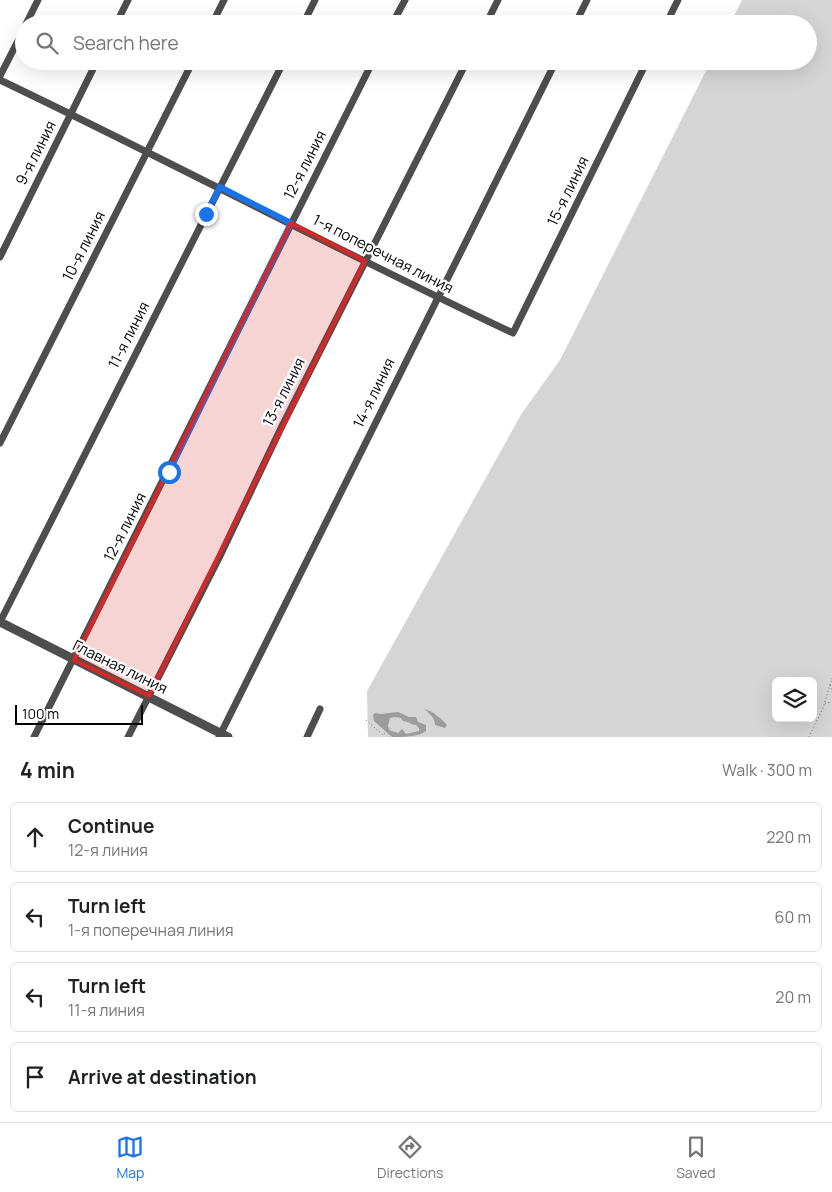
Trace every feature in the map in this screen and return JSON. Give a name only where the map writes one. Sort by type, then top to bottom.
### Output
[{"type":"street","points":[[30,15],[38,0]]},
{"type":"street","points":[[120,15],[128,0]]},
{"type":"street","points":[[216,15],[224,0]]},
{"type":"street","points":[[308,15],[315,0]]},
{"type":"street","points":[[396,15],[404,0]]},
{"type":"street","points":[[490,15],[498,0]]},
{"type":"street","points":[[580,15],[587,0]]},
{"type":"street","points":[[670,15],[678,0]]},
{"type":"street","points":[[0,78],[15,47]]},
{"type":"street","name":"9-я линия","points":[[0,257],[93,70]]},
{"type":"street","name":"10-я линия","points":[[0,443],[189,70]]},
{"type":"street","name":"11-я линия","points":[[0,622],[279,70]]},
{"type":"street","name":"12-я линия","points":[[34,737],[368,70]]},
{"type":"street","name":"13-я линия","points":[[128,737],[220,556],[282,426],[462,70]]},
{"type":"street","name":"14-я линия","points":[[222,736],[437,297],[551,70]]},
{"type":"street","name":"15-я линия","points":[[513,333],[643,70]]},
{"type":"street","name":"1-я поперечная линия","points":[[0,78],[437,297],[513,333]]},
{"type":"street","name":"Главная линия","points":[[0,622],[148,696],[222,736]]},
{"type":"street","points":[[307,737],[320,709]]},
{"type":"path","points":[[809,737],[824,703],[832,678]]},
{"type":"path","points":[[830,684],[832,692]]},
{"type":"path","points":[[824,703],[832,702]]},
{"type":"path","points":[[366,720],[383,735],[391,728]]},
{"type":"highlighted area","points":[[291,223],[365,261],[149,696],[74,660]]},
{"type":"shaded area","points":[[742,0],[832,0],[832,737],[368,737],[367,691],[522,413],[560,360],[706,70],[817,70],[817,15],[734,15]]},
{"type":"shaded area","points":[[424,709],[431,711],[439,717],[447,725],[445,728],[435,725],[433,718]]},
{"type":"shaded area","points":[[398,712],[409,717],[416,717],[418,722],[426,725],[426,731],[415,736],[392,737],[374,721],[373,715],[375,713]],"holes":[[[390,718],[401,718],[403,721],[416,725],[419,731],[406,734],[402,729],[398,733],[389,730]]]},
{"type":"route","points":[[169,472],[291,223],[220,187],[206,214]]}]
